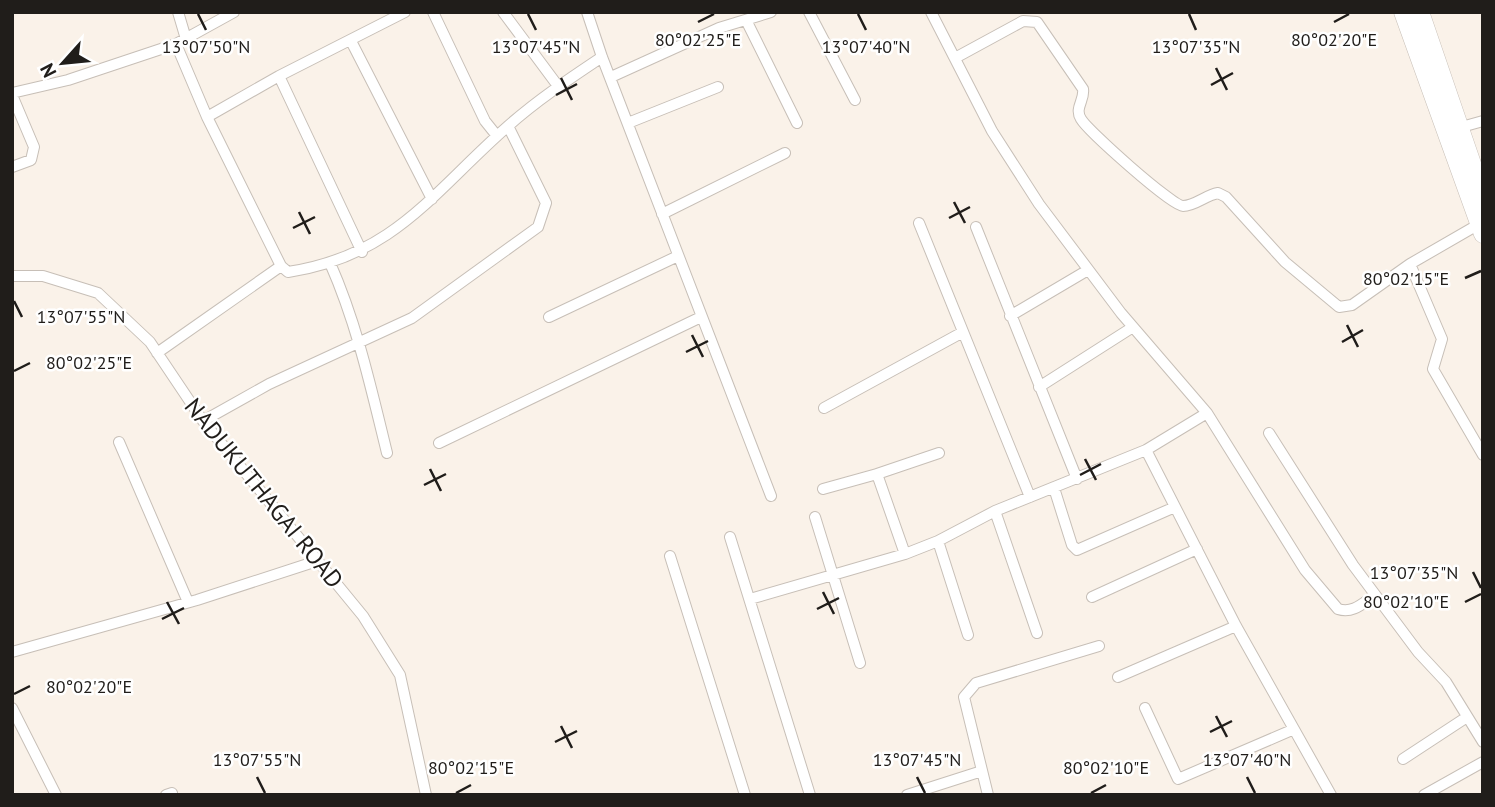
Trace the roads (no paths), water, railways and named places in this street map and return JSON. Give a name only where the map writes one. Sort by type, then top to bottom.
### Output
[{"type":"highway","points":[[1403,12],[1481,227]]},
{"type":"highway","points":[[1420,12],[1483,197]]},
{"type":"street","points":[[178,12],[181,41],[207,117],[281,266],[288,272],[330,263],[362,252],[407,223],[508,126],[558,86],[602,57]]},
{"type":"street","points":[[12,167],[31,160],[34,154],[12,94],[68,80],[181,41],[234,12]]},
{"type":"street","points":[[207,117],[279,76],[405,12]]},
{"type":"street","points":[[433,12],[485,121],[497,136]]},
{"type":"street","points":[[503,12],[558,86]]},
{"type":"street","points":[[587,12],[771,496]]},
{"type":"street","points":[[611,77],[719,28],[771,12]]},
{"type":"street","points":[[809,12],[855,100]]},
{"type":"street","points":[[931,12],[999,141],[1038,204],[1133,327],[1207,413],[1305,570],[1338,609],[1352,610],[1375,595]]},
{"type":"street","points":[[746,20],[797,123]]},
{"type":"street","points":[[955,58],[1023,22],[1037,22],[1083,89],[1079,106],[1082,121],[1147,181],[1177,204],[1184,206],[1218,193],[1226,197],[1285,262],[1339,307],[1352,305],[1410,264],[1481,227]]},
{"type":"street","points":[[351,41],[432,199]]},
{"type":"street","points":[[279,76],[362,252]]},
{"type":"street","points":[[628,123],[718,87]]},
{"type":"street","points":[[1458,128],[1483,121]]},
{"type":"street","points":[[203,421],[309,364],[360,344],[412,318],[538,227],[546,203],[508,126]]},
{"type":"street","points":[[662,214],[785,153]]},
{"type":"street","points":[[919,223],[1030,497]]},
{"type":"street","points":[[976,227],[1077,479]]},
{"type":"street","points":[[549,317],[678,256]]},
{"type":"street","points":[[330,263],[347,302],[360,344],[387,453]]},
{"type":"street","points":[[1410,264],[1442,339],[1433,369],[1483,455]]},
{"type":"street","points":[[157,353],[281,266]]},
{"type":"street","points":[[1010,316],[1088,270]]},
{"type":"street","name":"NADUKUTHAGAI ROAD","points":[[12,276],[43,276],[99,293],[150,342],[203,421],[363,616],[400,675],[426,795]]},
{"type":"street","points":[[439,443],[701,317]]},
{"type":"street","points":[[1039,387],[1133,327]]},
{"type":"street","points":[[824,408],[963,332]]},
{"type":"street","points":[[750,599],[834,576],[938,541],[995,511],[1146,450],[1207,413]]},
{"type":"street","points":[[1269,433],[1375,595],[1418,652],[1446,682],[1483,741]]},
{"type":"street","points":[[119,442],[188,602]]},
{"type":"street","points":[[1146,450],[1236,626],[1292,730],[1331,795]]},
{"type":"street","points":[[823,489],[939,453]]},
{"type":"street","points":[[877,474],[905,554]]},
{"type":"street","points":[[1054,488],[1072,545],[1077,550],[1175,507]]},
{"type":"street","points":[[995,511],[1037,633]]},
{"type":"street","points":[[815,517],[860,663]]},
{"type":"street","points":[[730,537],[784,719],[810,795]]},
{"type":"street","points":[[938,541],[968,635]]},
{"type":"street","points":[[1092,597],[1197,549]]},
{"type":"street","points":[[670,556],[745,795]]},
{"type":"street","points":[[12,652],[188,602],[317,561]]},
{"type":"street","points":[[1118,677],[1236,626]]},
{"type":"street","points":[[988,795],[964,697],[968,689],[976,682],[1099,646]]},
{"type":"street","points":[[12,708],[15,721],[56,795]]},
{"type":"street","points":[[1145,708],[1178,779],[1292,730]]},
{"type":"street","points":[[1403,759],[1467,717]]},
{"type":"street","points":[[1423,795],[1437,792],[1483,762]]},
{"type":"street","points":[[907,795],[982,771]]}]
